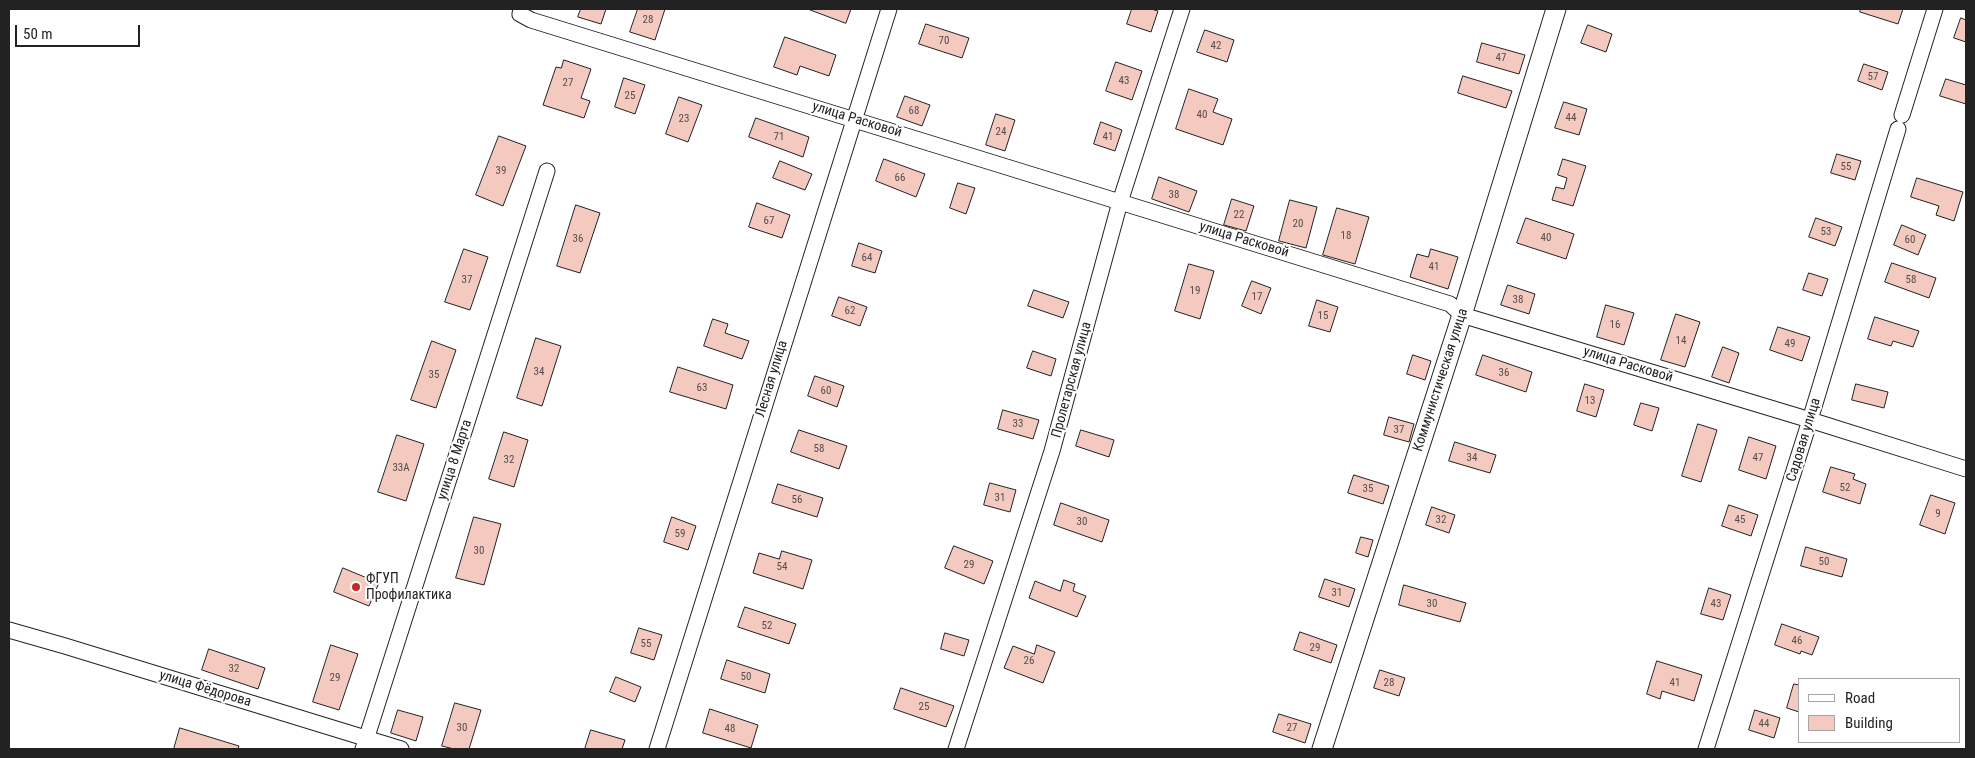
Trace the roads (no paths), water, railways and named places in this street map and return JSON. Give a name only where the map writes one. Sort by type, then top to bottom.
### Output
[{"type":"street","name":"Лесная улица","points":[[657,749],[889,9]]},
{"type":"street","name":"Пролетарская улица","points":[[956,749],[1052,451],[1120,202],[1182,9]]},
{"type":"street","name":"Коммунистическая улица","points":[[1322,749],[1462,315],[1556,9]]},
{"type":"street","name":"Садовая улица","points":[[1706,749],[1810,420],[1935,9]]},
{"type":"street","name":"улица Расковой","points":[[520,12],[531,20],[854,118],[1450,304],[1462,315],[1966,469]]},
{"type":"street","name":"улица 8 Марта","points":[[364,744],[547,171]]},
{"type":"street","name":"улица Фёдорова","points":[[9,630],[66,646],[364,744],[401,749]]},
{"type":"place","name":"ФГУП Профилактика","points":[[356,587]]}]
